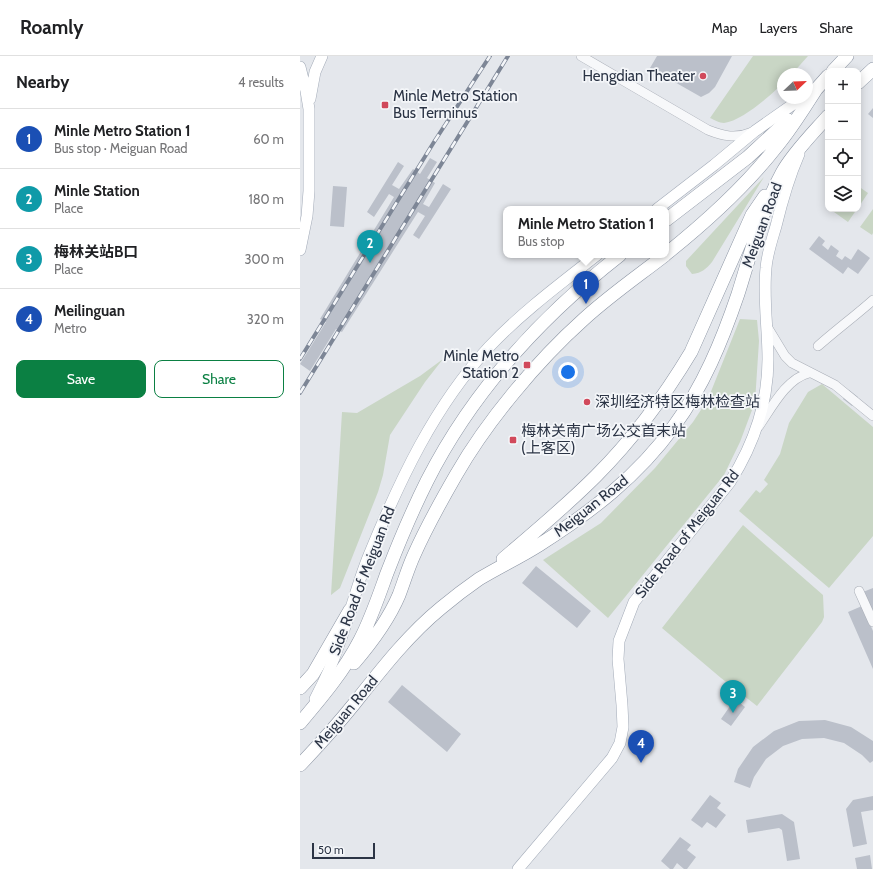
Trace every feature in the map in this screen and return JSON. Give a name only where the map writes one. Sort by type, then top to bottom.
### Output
[{"type":"highway","points":[[836,68],[848,56]]},
{"type":"highway","points":[[861,80],[873,70]]},
{"type":"highway","points":[[813,90],[825,79]]},
{"type":"highway","points":[[669,218],[748,157],[785,124],[801,104]]},
{"type":"highway","points":[[669,251],[728,200],[757,169],[777,146],[804,104]]},
{"type":"highway","name":"Meiguan Road","points":[[300,765],[344,717],[389,660],[439,610],[479,579],[538,546],[606,499],[644,463],[675,425],[698,388],[720,344],[760,223],[783,171],[825,119]]},
{"type":"highway","points":[[479,579],[576,495],[614,457],[648,417],[679,372],[690,352],[752,215],[783,171]]},
{"type":"highway","name":"Meiguan Road","points":[[303,720],[349,660],[360,639],[401,535],[426,483],[453,434],[502,369],[529,338],[582,287],[616,258]]},
{"type":"highway","points":[[322,697],[381,629],[399,595],[414,556],[442,499],[471,451],[495,418],[525,381],[569,333],[585,318],[660,258]]},
{"type":"highway","points":[[300,688],[313,674],[350,610]]},
{"type":"main road","points":[[300,250],[307,216],[309,191],[309,109],[314,72],[322,56]]},
{"type":"main road","points":[[300,67],[309,109]]},
{"type":"main road","points":[[661,206],[755,131],[793,104]]},
{"type":"main road","name":"Side Road of Meiguan Rd","points":[[518,869],[612,758],[620,742],[623,727],[618,659],[619,641],[634,602],[730,482],[742,464],[757,428],[763,409],[768,360],[766,267],[788,183],[802,146]]},
{"type":"main road","name":"Side Road of Meiguan Rd","points":[[303,720],[321,688],[339,645],[368,558],[390,505],[416,452],[447,400],[481,356],[502,333],[593,258]]},
{"type":"street","points":[[581,56],[708,130],[720,135],[732,137],[755,131]]},
{"type":"street","points":[[818,346],[838,327],[858,314],[873,300]]},
{"type":"street","points":[[767,327],[785,356],[792,363],[810,373],[824,378],[835,385],[873,416]]},
{"type":"street","points":[[757,428],[790,385],[803,375],[810,373]]},
{"type":"street","points":[[859,591],[873,622]]},
{"type":"green space","points":[[753,56],[808,56],[797,68],[777,68],[777,88],[747,113],[739,118],[724,123],[710,118]]},
{"type":"green space","points":[[764,177],[712,262],[704,270],[692,274],[686,266],[686,261]]},
{"type":"green space","points":[[861,188],[868,193],[861,204]]},
{"type":"green space","points":[[873,209],[873,233],[872,235],[860,227]]},
{"type":"green space","points":[[834,212],[855,212],[848,222]]},
{"type":"green space","points":[[740,319],[757,320],[759,341],[755,402],[740,442],[724,475],[608,618],[543,560],[601,523],[655,468],[693,422],[708,399]]},
{"type":"green space","points":[[443,359],[425,382],[390,435],[383,475],[378,492],[340,588],[331,595],[342,412],[357,413],[420,376]]},
{"type":"green space","points":[[822,384],[873,427],[873,536],[829,588],[739,511],[756,490],[760,493],[768,484],[764,480],[780,454],[789,423],[808,392]]},
{"type":"green space","points":[[743,525],[823,595],[824,617],[822,622],[757,706],[721,678],[662,628]]},
{"type":"building","name":"Hengdian Theater","points":[[657,56],[732,56],[715,87],[709,93],[701,97],[650,68]]},
{"type":"building","points":[[873,108],[873,118],[868,114]]},
{"type":"building","points":[[430,158],[437,162],[427,178],[435,183],[423,204],[429,207],[443,184],[451,189],[419,239],[413,235],[425,216],[418,212],[342,332],[336,329],[310,371],[300,364],[326,322],[320,319],[394,197],[389,194],[374,217],[367,212],[398,162],[404,166],[392,185],[399,189],[413,169],[420,174]]},
{"type":"building","points":[[333,186],[347,187],[344,227],[330,226]]},
{"type":"building","points":[[819,236],[825,241],[822,245],[828,250],[831,245],[839,251],[836,256],[842,260],[845,256],[851,260],[858,249],[870,258],[858,274],[848,267],[843,274],[809,249]]},
{"type":"building","points":[[849,390],[858,397],[852,406],[843,399]]},
{"type":"building","points":[[536,566],[591,611],[577,628],[522,583]]},
{"type":"building","points":[[873,588],[873,615],[863,592]]},
{"type":"building","points":[[862,606],[873,631],[873,669],[848,612]]},
{"type":"building","points":[[402,685],[461,734],[447,752],[388,702]]},
{"type":"building","points":[[735,699],[745,707],[731,726],[721,719]]},
{"type":"building","points":[[825,720],[851,727],[873,741],[873,761],[870,763],[862,755],[844,743],[824,738],[802,739],[783,746],[766,759],[754,777],[750,788],[734,782],[738,769],[753,747],[774,731],[799,721]]},
{"type":"building","points":[[710,795],[721,803],[717,808],[726,815],[716,828],[707,822],[702,828],[691,820]]},
{"type":"building","points":[[873,796],[873,810],[861,812],[867,844],[853,847],[846,809],[853,800]]},
{"type":"building","points":[[782,814],[794,822],[800,859],[787,861],[782,830],[779,828],[748,833],[746,820]]},
{"type":"building","points":[[680,837],[691,845],[687,850],[696,857],[687,869],[684,869],[677,863],[673,869],[670,869],[661,861]]},
{"type":"building","points":[[870,855],[872,869],[857,869],[855,858]]},
{"type":"railway","points":[[300,359],[434,142],[490,56]]},
{"type":"railway","points":[[300,393],[508,56]]},
{"type":"place","name":"Hengdian Theater","points":[[703,76]]},
{"type":"place","name":"Minle Metro Station Bus Terminus","points":[[385,105]]},
{"type":"place","name":"Minle Station","points":[[370,263]]},
{"type":"place","name":"Minle Metro Station 1","points":[[586,304]]},
{"type":"place","name":"Minle Metro Station 2","points":[[527,365]]},
{"type":"place","name":"深圳经济特区梅林检查站","points":[[587,402]]},
{"type":"place","name":"梅林关南广场公交首末站 (上客区)","points":[[513,440]]},
{"type":"place","name":"梅林关站B口","points":[[733,713]]},
{"type":"place","name":"Meilinguan","points":[[641,763]]}]
